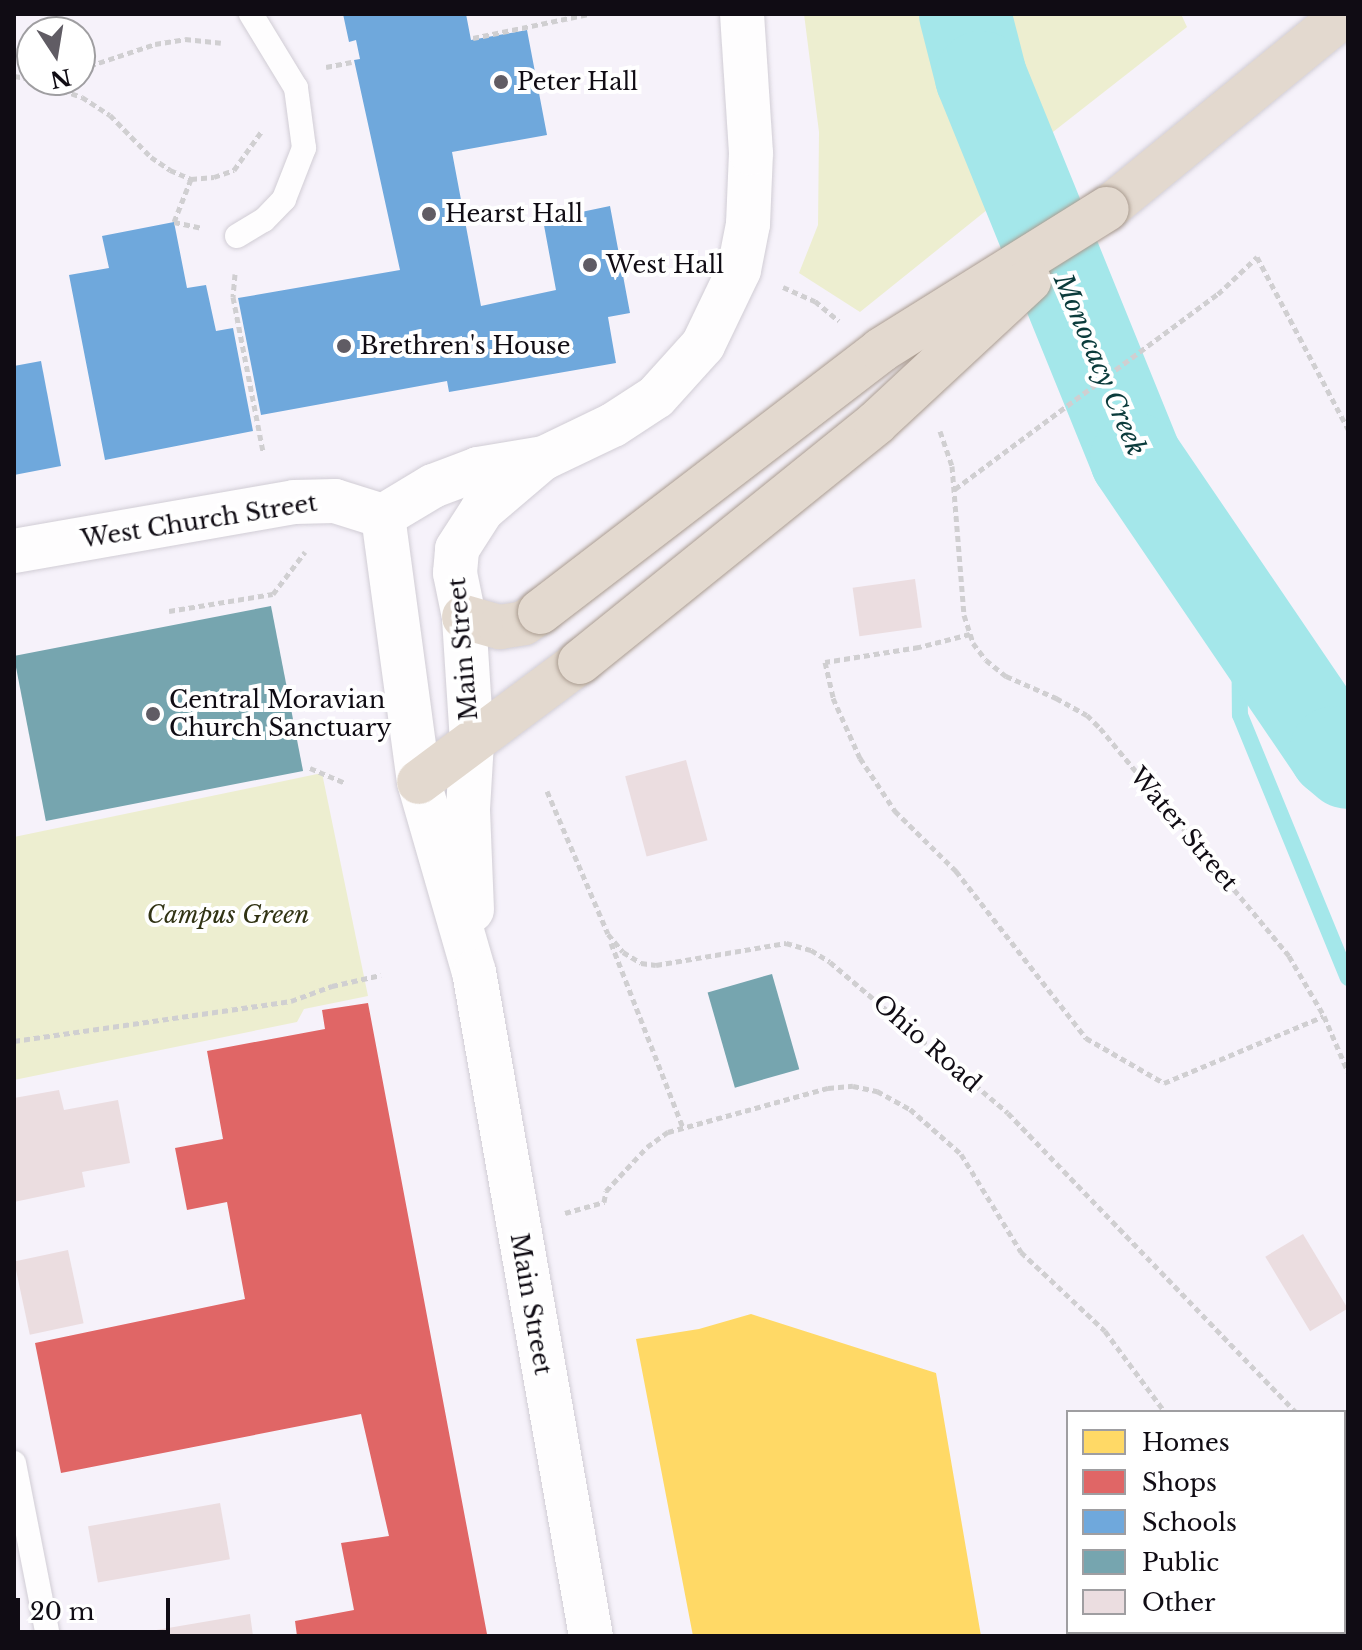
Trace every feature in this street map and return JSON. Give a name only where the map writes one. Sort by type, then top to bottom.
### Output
[{"type":"highway","points":[[419,782],[580,662],[876,423],[1107,209],[1345,14]]},
{"type":"highway","points":[[464,617],[500,627],[524,623],[881,350],[1107,209]]},
{"type":"street","name":"Main Street","points":[[474,972],[468,809],[472,742],[464,617],[455,573],[457,549],[482,510],[544,458],[613,425],[656,397],[703,345],[727,300],[739,270],[751,192],[742,14]]},
{"type":"street","name":"Main Street","points":[[544,458],[478,469],[433,486],[383,516],[419,782],[474,972],[591,1636]]},
{"type":"street","name":"West Church Street","points":[[14,551],[294,502],[335,501],[383,516]]},
{"type":"lane","points":[[237,236],[264,220],[284,199],[304,148],[296,88],[251,14]]},
{"type":"lane","points":[[14,1463],[48,1636]]},
{"type":"path","points":[[473,38],[589,14]]},
{"type":"path","points":[[96,64],[155,44],[185,39],[206,40],[231,49]]},
{"type":"path","points":[[79,96],[110,115],[151,157],[191,179],[214,177],[234,170],[264,126]]},
{"type":"path","points":[[174,222],[191,179]]},
{"type":"path","points":[[237,236],[233,297],[263,451]]},
{"type":"path","points":[[954,490],[1218,294],[1257,257],[1348,429]]},
{"type":"path","points":[[935,423],[950,453],[964,615],[970,634],[919,647],[825,662],[833,698],[860,758],[895,811],[956,871],[1086,1038],[1164,1083],[1324,1016]]},
{"type":"path","points":[[169,611],[273,594],[306,551]]},
{"type":"path","name":"Water Street","points":[[970,634],[986,660],[1006,676],[1087,715],[1100,728],[1280,943],[1324,1016],[1348,1072]]},
{"type":"path","points":[[310,768],[346,783]]},
{"type":"path","name":"Ohio Road","points":[[547,791],[608,934],[623,952],[647,964],[774,943],[798,945],[830,962],[1008,1113],[1294,1410]]},
{"type":"path","points":[[608,934],[683,1128]]},
{"type":"path","points":[[14,1041],[291,1001],[332,986],[381,975]]},
{"type":"path","points":[[579,1211],[604,1202],[606,1191],[647,1147],[668,1132],[840,1086],[866,1088],[898,1100],[961,1154],[1021,1252],[1105,1331],[1164,1410]]},
{"type":"green space","points":[[804,14],[931,14],[939,56],[1008,193],[860,312],[799,273],[818,225],[819,132]]},
{"type":"green space","points":[[1012,14],[1181,14],[1187,27],[1044,139],[1005,41]]},
{"type":"green space","name":"Campus Green","points":[[322,773],[368,996],[304,1009],[297,1022],[14,1080],[14,837]]},
{"type":"building: Homes","points":[[751,1314],[936,1373],[981,1636],[693,1636],[636,1339],[699,1329]]},
{"type":"building: Shops","points":[[368,1003],[487,1634],[479,1636],[297,1636],[295,1621],[354,1610],[341,1543],[389,1536],[361,1414],[61,1473],[35,1343],[245,1299],[227,1202],[187,1210],[175,1148],[223,1139],[207,1051],[325,1029],[322,1010]]},
{"type":"building: Schools","points":[[343,14],[466,14],[471,40],[527,30],[547,135],[452,152],[481,306],[556,290],[543,220],[610,206],[630,313],[608,317],[616,363],[449,392],[447,381],[261,415],[238,298],[400,270],[354,60],[360,59],[356,40],[349,42]]},
{"type":"building: Schools","points":[[174,222],[187,288],[206,285],[216,331],[233,328],[253,431],[105,460],[69,275],[109,268],[102,236]]},
{"type":"building: Schools","points":[[41,361],[61,466],[14,475],[14,366]]},
{"type":"building: Public","name":"Central Moravian Church Sanctuary","points":[[271,606],[303,771],[46,821],[14,656]]},
{"type":"building: Public","points":[[772,974],[799,1069],[735,1088],[708,992]]},
{"type":"building: Other","points":[[915,579],[922,628],[859,636],[853,588]]},
{"type":"building: Other","points":[[686,760],[707,840],[647,856],[625,776]]},
{"type":"building: Other","points":[[59,1090],[64,1110],[118,1100],[130,1163],[82,1172],[85,1187],[14,1202],[14,1098]]},
{"type":"building: Other","points":[[1303,1234],[1348,1309],[1310,1331],[1265,1257]]},
{"type":"building: Other","points":[[68,1250],[84,1323],[30,1335],[14,1261]]},
{"type":"building: Other","points":[[220,1503],[230,1559],[98,1582],[88,1526]]},
{"type":"building: Other","points":[[250,1614],[253,1636],[133,1636],[133,1634]]},
{"type":"waterway","name":"Monocacy Creek","points":[[965,14],[981,77],[1136,459],[1335,752],[1348,763]]},
{"type":"waterway","points":[[1239,609],[1240,715],[1348,978]]},
{"type":"place","name":"Peter Hall","points":[[501,82]]},
{"type":"place","name":"Hearst Hall","points":[[429,214]]},
{"type":"place","name":"West Hall","points":[[590,265]]},
{"type":"place","name":"Brethren's House","points":[[344,346]]},
{"type":"place","name":"Central Moravian Church Sanctuary","points":[[153,714]]}]
